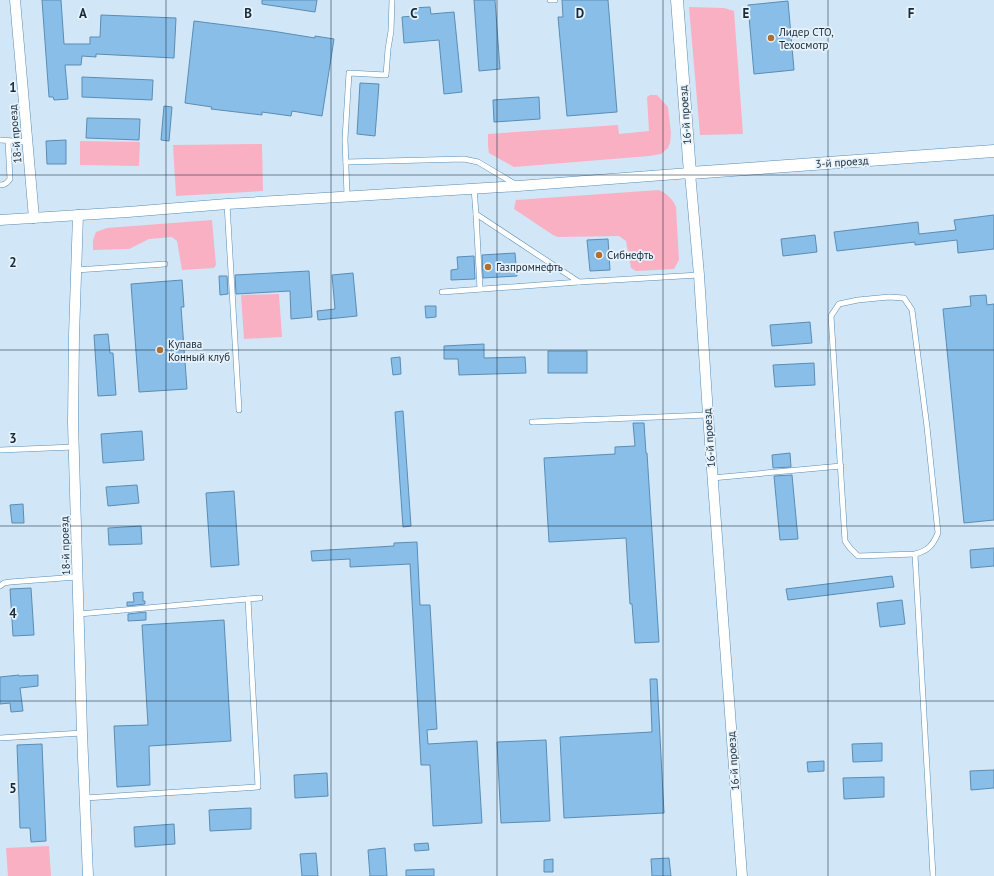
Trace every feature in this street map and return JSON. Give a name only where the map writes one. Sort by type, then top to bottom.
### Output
[{"type":"street","name":"18-й проезд","points":[[15,0],[34,218]]},
{"type":"street","name":"16-й проезд","points":[[677,0],[699,275],[712,478],[742,876]]},
{"type":"street","name":"3-й проезд","points":[[690,173],[994,151]]},
{"type":"street","points":[[0,220],[347,196],[518,186],[690,173]]},
{"type":"street","name":"18-й проезд","points":[[78,215],[73,423],[82,733],[88,876]]},
{"type":"lane","points":[[347,196],[346,139],[349,73],[386,75],[391,31],[392,0]]},
{"type":"lane","points":[[550,0],[555,0]]},
{"type":"lane","points":[[0,140],[28,142]]},
{"type":"lane","points":[[0,185],[4,185],[10,179],[8,141]]},
{"type":"lane","points":[[346,162],[464,159],[478,162],[518,186]]},
{"type":"lane","points":[[474,188],[480,289]]},
{"type":"lane","points":[[227,204],[239,410]]},
{"type":"lane","points":[[476,214],[579,282]]},
{"type":"lane","points":[[76,270],[165,264]]},
{"type":"lane","points":[[442,292],[699,275]]},
{"type":"lane","points":[[889,297],[904,298],[912,310],[927,428],[938,533],[934,544],[921,553],[915,554],[858,556],[850,548],[846,541],[832,316],[839,304],[858,300],[889,297]]},
{"type":"lane","points":[[532,422],[708,415]]},
{"type":"lane","points":[[0,450],[74,447]]},
{"type":"lane","points":[[712,478],[841,466]]},
{"type":"lane","points":[[915,554],[933,876]]},
{"type":"lane","points":[[0,586],[10,582],[78,577]]},
{"type":"lane","points":[[79,614],[260,598]]},
{"type":"lane","points":[[85,798],[258,787],[248,599]]},
{"type":"lane","points":[[0,738],[82,733]]},
{"type":"shaded area","points":[[689,7],[724,8],[734,11],[743,134],[700,135]]},
{"type":"shaded area","points":[[650,95],[657,95],[668,107],[671,133],[670,143],[668,148],[661,154],[514,167],[489,153],[488,134],[618,125],[619,134],[649,131],[647,97]]},
{"type":"shaded area","points":[[80,141],[140,142],[139,166],[80,165]]},
{"type":"shaded area","points":[[262,144],[263,191],[176,196],[173,145]]},
{"type":"shaded area","points":[[659,190],[673,201],[676,207],[679,260],[674,269],[636,271],[631,268],[626,241],[619,236],[558,237],[514,209],[516,200]]},
{"type":"shaded area","points":[[212,220],[216,265],[214,268],[182,270],[177,241],[172,237],[149,239],[129,249],[93,250],[93,240],[96,232],[107,228]]},
{"type":"shaded area","points":[[279,294],[282,337],[244,339],[241,295]]},
{"type":"shaded area","points":[[49,846],[51,876],[8,876],[6,848]]},
{"type":"building","points":[[42,0],[61,0],[64,44],[90,44],[90,37],[100,37],[101,15],[176,18],[174,58],[96,54],[96,57],[82,56],[81,65],[65,65],[68,99],[54,100],[53,97],[49,97]]},
{"type":"building","points":[[262,0],[317,0],[315,12],[262,4]]},
{"type":"building","points":[[474,0],[495,0],[500,69],[479,71]]},
{"type":"building","points":[[562,0],[608,0],[617,112],[567,116],[558,17],[563,17]]},
{"type":"building","name":"Лидер СТО, Техосмотр","points":[[788,1],[794,70],[754,74],[748,5]]},
{"type":"building","points":[[430,7],[431,14],[454,12],[462,92],[444,94],[439,40],[404,43],[402,17],[413,16],[413,8]]},
{"type":"building","points":[[194,21],[315,38],[315,36],[334,39],[322,116],[292,111],[291,116],[262,112],[262,115],[211,109],[212,107],[185,103]]},
{"type":"building","points":[[82,77],[153,80],[152,100],[82,97]]},
{"type":"building","points":[[360,83],[379,84],[375,136],[357,134]]},
{"type":"building","points":[[539,97],[540,119],[494,122],[493,100]]},
{"type":"building","points":[[164,106],[172,107],[169,141],[161,140]]},
{"type":"building","points":[[87,118],[140,119],[139,140],[86,138]]},
{"type":"building","points":[[66,140],[66,164],[47,164],[46,141]]},
{"type":"building","points":[[994,215],[994,249],[958,253],[957,240],[915,245],[915,242],[837,251],[834,232],[918,222],[919,234],[956,230],[954,220]]},
{"type":"building","points":[[815,235],[817,252],[783,256],[781,239]]},
{"type":"building","name":"Сибнефть","points":[[608,239],[610,270],[590,271],[587,240]]},
{"type":"building","points":[[515,253],[517,276],[483,278],[482,255]]},
{"type":"building","points":[[474,256],[475,279],[451,280],[451,270],[458,269],[457,257]]},
{"type":"building","points":[[309,271],[312,317],[291,319],[290,291],[236,294],[235,275]]},
{"type":"building","points":[[353,273],[357,316],[318,320],[317,311],[335,309],[332,275]]},
{"type":"building","points":[[219,276],[227,276],[228,294],[220,295]]},
{"type":"building","name":"Купава Конный клуб","points":[[182,280],[184,307],[181,307],[187,389],[139,392],[131,284]]},
{"type":"building","points":[[986,295],[987,305],[994,304],[994,520],[964,523],[943,309],[971,306],[970,296]]},
{"type":"building","points":[[425,306],[436,306],[436,317],[426,318]]},
{"type":"building","points":[[810,322],[812,343],[772,346],[770,325]]},
{"type":"building","points":[[108,334],[110,353],[113,353],[116,395],[98,396],[94,335]]},
{"type":"building","points":[[484,344],[484,358],[525,357],[526,373],[459,375],[458,359],[444,359],[444,346]]},
{"type":"building","points":[[548,351],[587,351],[587,373],[548,373]]},
{"type":"building","points":[[400,357],[401,374],[393,375],[391,358]]},
{"type":"building","points":[[814,363],[815,385],[775,387],[773,365]]},
{"type":"building","points":[[403,411],[411,526],[403,527],[395,412]]},
{"type":"building","points":[[633,423],[644,423],[659,642],[635,643],[632,604],[630,604],[626,538],[549,542],[544,458],[615,454],[615,447],[635,446]]},
{"type":"building","points":[[142,431],[144,460],[103,463],[101,434]]},
{"type":"building","points":[[790,453],[791,467],[773,468],[772,455]]},
{"type":"building","points":[[792,475],[798,539],[780,540],[774,476]]},
{"type":"building","points":[[137,485],[139,503],[108,506],[106,487]]},
{"type":"building","points":[[234,491],[239,565],[211,567],[206,493]]},
{"type":"building","points":[[23,504],[24,523],[12,523],[10,505]]},
{"type":"building","points":[[141,526],[142,544],[109,545],[108,528]]},
{"type":"building","points":[[417,542],[420,605],[430,605],[437,729],[427,730],[428,744],[477,741],[482,823],[433,826],[430,765],[421,765],[410,564],[350,567],[350,559],[312,561],[311,551],[394,546],[394,543]]},
{"type":"building","points":[[994,548],[994,566],[971,568],[970,550]]},
{"type":"building","points":[[892,576],[894,587],[788,600],[786,589]]},
{"type":"building","points":[[31,588],[34,635],[13,636],[10,589]]},
{"type":"building","points":[[143,592],[143,601],[145,601],[145,604],[127,606],[127,602],[134,602],[133,593]]},
{"type":"building","points":[[902,600],[905,624],[880,627],[877,603]]},
{"type":"building","points":[[146,612],[146,620],[128,621],[128,614]]},
{"type":"building","points":[[224,620],[231,741],[149,746],[150,785],[117,787],[114,726],[148,725],[142,625]]},
{"type":"building","points":[[38,675],[38,686],[20,688],[23,711],[11,712],[10,703],[0,704],[0,677]]},
{"type":"building","points":[[650,679],[657,679],[664,813],[564,818],[560,737],[652,732]]},
{"type":"building","points":[[546,740],[550,821],[501,823],[497,742]]},
{"type":"building","points":[[882,743],[882,761],[853,762],[852,744]]},
{"type":"building","points":[[42,744],[46,841],[31,842],[30,828],[20,828],[17,745]]},
{"type":"building","points":[[824,761],[824,771],[808,772],[807,762]]},
{"type":"building","points":[[994,770],[994,788],[971,790],[970,771]]},
{"type":"building","points":[[327,773],[328,796],[295,798],[294,775]]},
{"type":"building","points":[[884,777],[884,797],[844,799],[843,778]]},
{"type":"building","points":[[251,808],[251,829],[210,831],[209,810]]},
{"type":"building","points":[[174,824],[175,844],[135,847],[134,827]]},
{"type":"building","points":[[428,843],[429,850],[415,851],[414,844]]},
{"type":"building","points":[[385,848],[387,876],[370,876],[368,850]]},
{"type":"building","points":[[316,853],[318,876],[302,876],[300,854]]},
{"type":"building","points":[[669,858],[671,876],[652,876],[651,859]]},
{"type":"building","points":[[553,859],[553,872],[544,872],[544,860]]},
{"type":"building","points":[[434,869],[434,876],[406,876],[406,870]]},
{"type":"place","name":"Лидер СТО, Техосмотр","points":[[771,38]]},
{"type":"place","name":"Сибнефть","points":[[599,255]]},
{"type":"place","name":"Газпромнефть","points":[[488,267]]},
{"type":"place","name":"Купава Конный клуб","points":[[160,350]]}]
